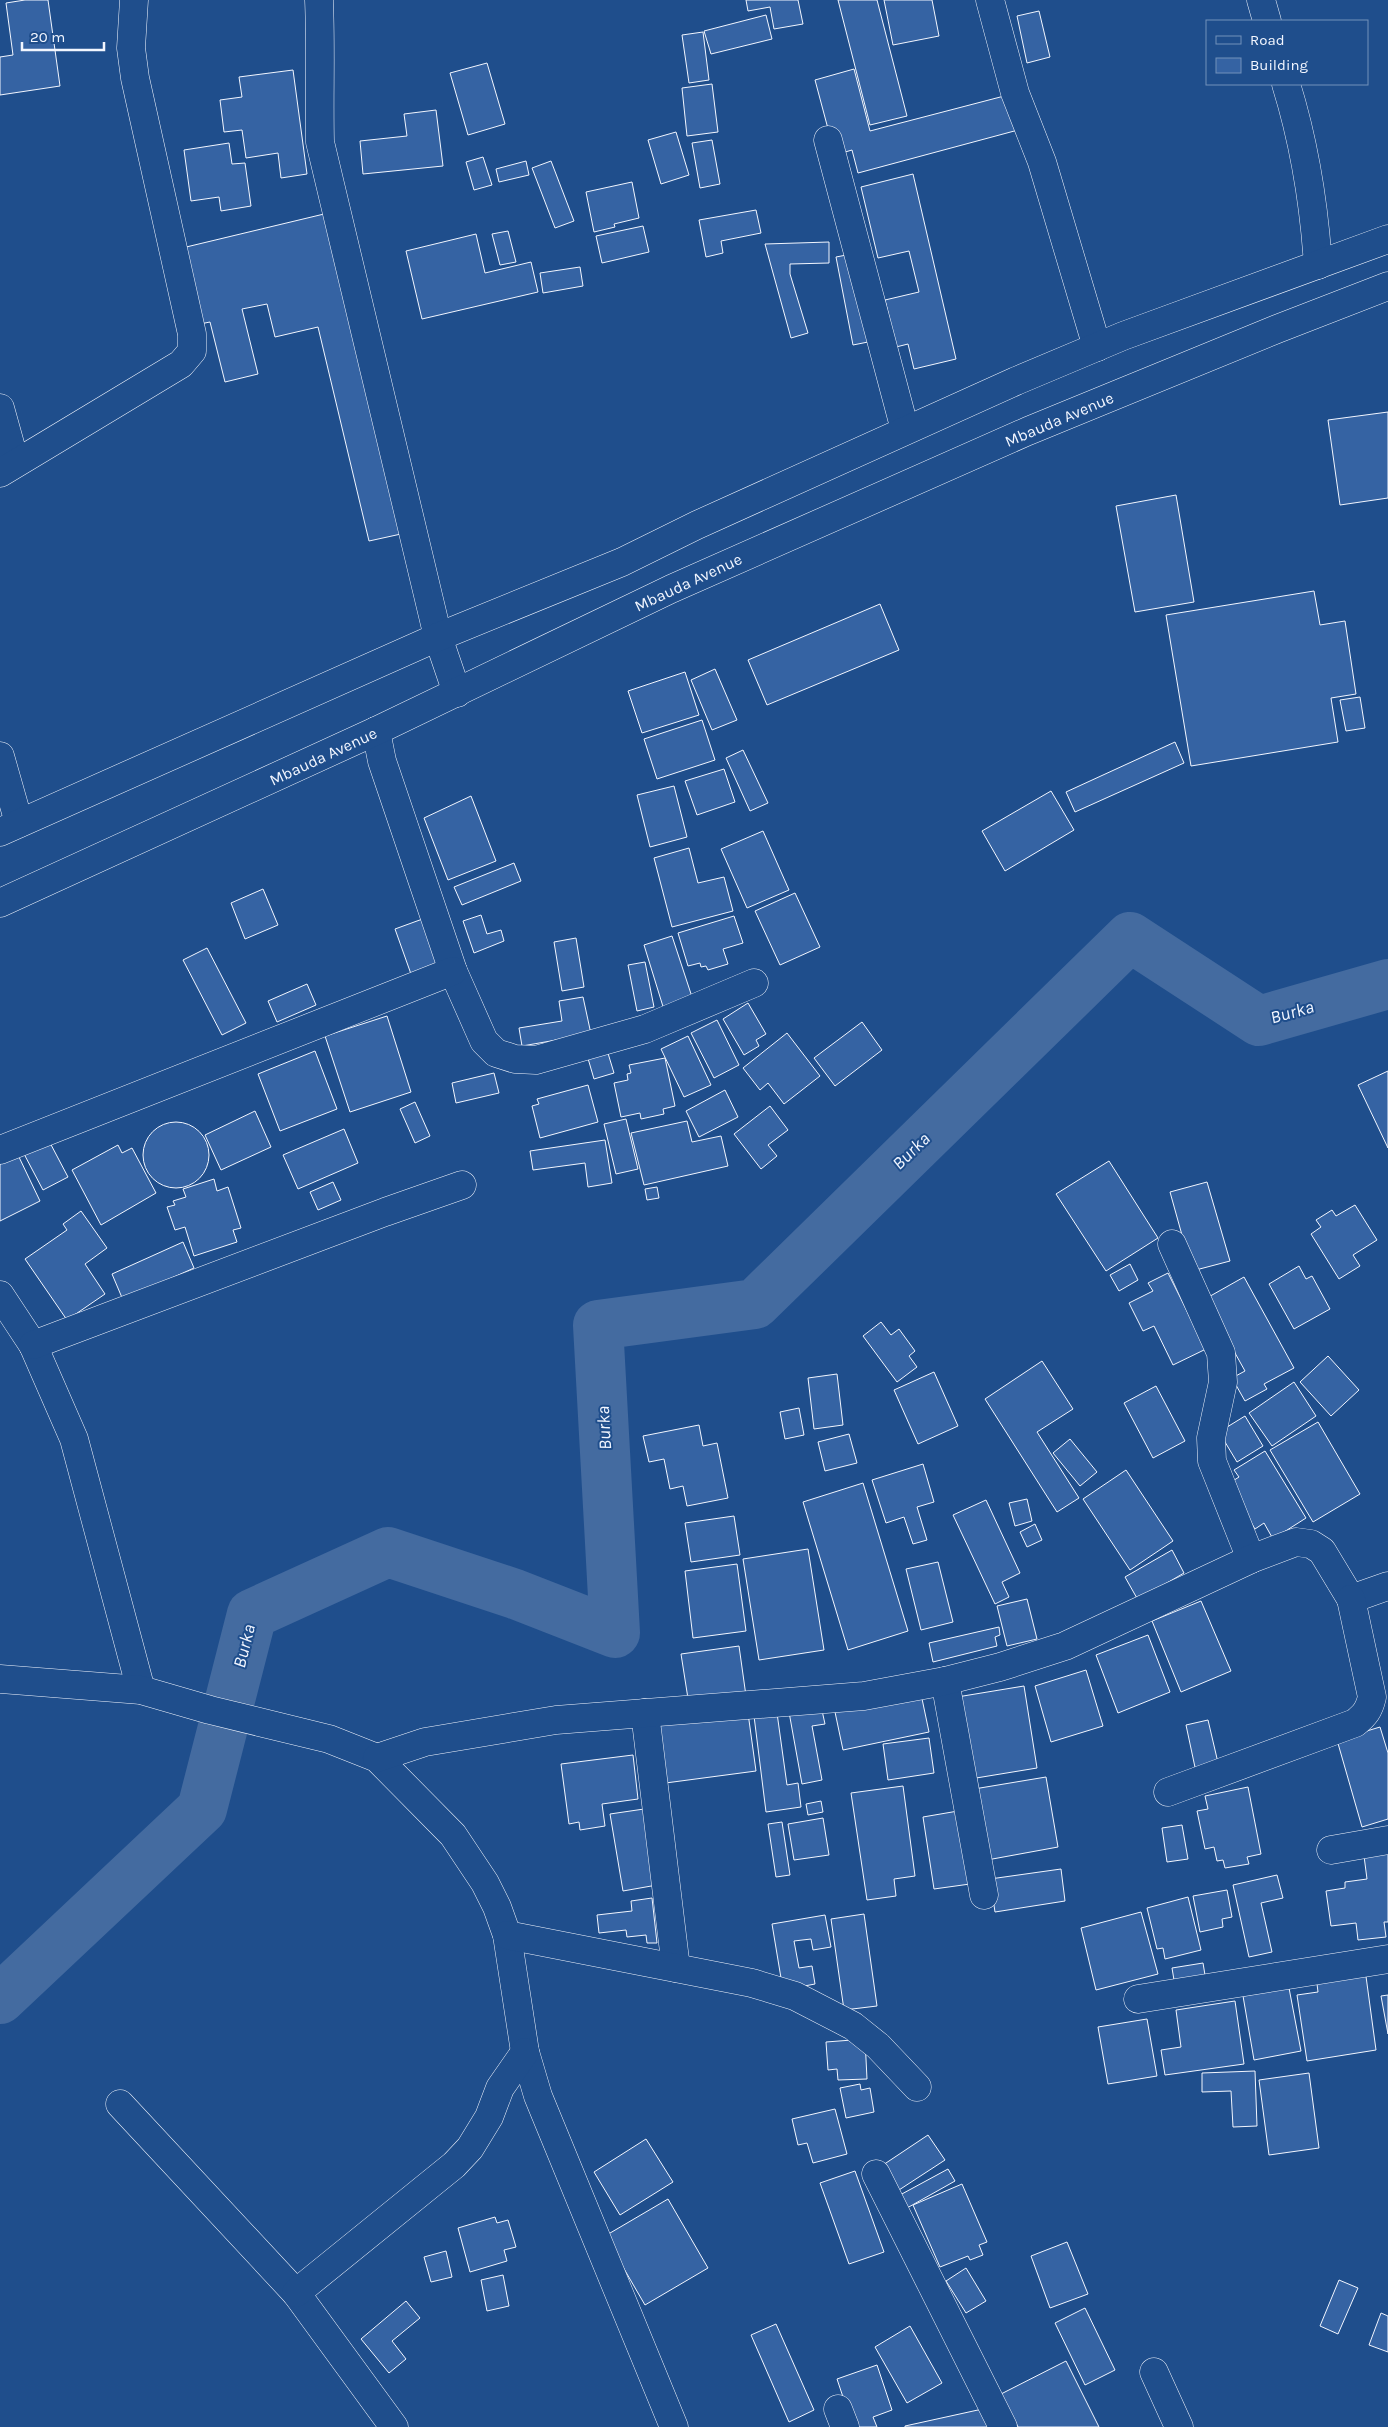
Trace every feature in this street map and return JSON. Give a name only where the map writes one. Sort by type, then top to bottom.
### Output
[{"type":"street","points":[[0,408],[8,468],[181,364],[192,351],[192,334],[135,78],[131,48],[134,0]]},
{"type":"street","points":[[319,0],[322,49],[319,96],[320,142],[438,637],[457,693]]},
{"type":"street","points":[[990,0],[1015,93],[1042,162],[1097,347]]},
{"type":"street","points":[[1261,0],[1267,20]]},
{"type":"street","points":[[1286,85],[1313,213],[1318,265]]},
{"type":"street","points":[[828,140],[905,430]]},
{"type":"street","points":[[0,756],[10,827],[438,637],[622,562],[905,430],[1097,347],[1388,239]]},
{"type":"street","name":"Mbauda Avenue","points":[[0,903],[376,731],[671,589],[1019,435],[1277,329],[1388,286]]},
{"type":"street","points":[[376,731],[382,761],[453,971],[484,1042],[496,1053],[515,1059],[536,1060],[645,1029],[754,983]]},
{"type":"street","points":[[0,1150],[453,971]]},
{"type":"street","points":[[33,1345],[385,1212],[462,1185]]},
{"type":"street","points":[[1172,1244],[1216,1338],[1221,1353],[1223,1382],[1211,1438],[1212,1461],[1250,1559]]},
{"type":"street","points":[[0,1295],[33,1345],[74,1439],[141,1690]]},
{"type":"street","points":[[377,1758],[425,1742],[556,1720],[864,1696],[945,1681],[1000,1668],[1065,1646],[1250,1559],[1296,1542],[1311,1544],[1322,1552],[1351,1598],[1372,1697],[1370,1708],[1355,1723],[1168,1792]]},
{"type":"street","points":[[1351,1598],[1388,1586]]},
{"type":"street","points":[[0,1679],[141,1690],[210,1710],[329,1739],[377,1758],[453,1834],[485,1883],[497,1907],[507,1935],[525,2052],[538,2096],[674,2427]]},
{"type":"street","points":[[945,1681],[984,1895]]},
{"type":"street","points":[[645,1713],[676,1968]]},
{"type":"street","points":[[1331,1850],[1388,1840]]},
{"type":"street","points":[[507,1935],[752,1983],[795,1996],[853,2026],[878,2046],[917,2086]]},
{"type":"street","points":[[1138,1999],[1388,1958]]},
{"type":"street","points":[[296,2293],[454,2165],[470,2148],[489,2117],[500,2088],[525,2052]]},
{"type":"street","points":[[120,2104],[296,2293],[394,2427]]},
{"type":"street","points":[[876,2174],[1003,2427]]},
{"type":"street","points":[[1154,2372],[1178,2427]]},
{"type":"building","points":[[25,0],[48,0],[60,86],[0,95],[0,57],[13,55],[6,3]]},
{"type":"building","points":[[746,0],[798,0],[803,24],[774,29],[770,7],[748,11]]},
{"type":"building","points":[[838,0],[877,0],[907,116],[870,125]]},
{"type":"building","points":[[884,0],[932,0],[939,36],[893,45]]},
{"type":"building","points":[[1039,11],[1050,57],[1027,63],[1017,16]]},
{"type":"building","points":[[766,15],[772,39],[711,54],[704,31]]},
{"type":"building","points":[[703,32],[709,80],[689,83],[682,35]]},
{"type":"building","points":[[487,63],[505,124],[468,135],[450,73]]},
{"type":"building","points":[[854,69],[870,131],[1008,95],[1018,130],[858,173],[852,150],[835,155],[815,80]]},
{"type":"building","points":[[293,70],[307,174],[281,178],[278,153],[246,158],[242,130],[224,132],[220,100],[242,97],[239,77]]},
{"type":"building","points":[[712,84],[718,132],[687,136],[682,88]]},
{"type":"building","points":[[436,110],[443,166],[363,174],[360,141],[407,136],[404,114]]},
{"type":"building","points":[[676,132],[689,175],[661,184],[648,140]]},
{"type":"building","points":[[712,140],[720,184],[700,188],[692,143]]},
{"type":"building","points":[[229,143],[232,164],[245,163],[251,206],[221,211],[219,197],[191,201],[184,150]]},
{"type":"building","points":[[483,157],[492,185],[474,190],[466,162]]},
{"type":"building","points":[[526,161],[529,175],[499,182],[496,169]]},
{"type":"building","points":[[551,161],[574,221],[555,228],[532,168]]},
{"type":"building","points":[[913,174],[956,359],[914,369],[908,344],[896,347],[885,300],[919,292],[909,251],[878,258],[861,187]]},
{"type":"building","points":[[632,182],[639,218],[614,224],[615,227],[594,232],[586,192]]},
{"type":"building","points":[[756,210],[761,233],[721,241],[723,253],[706,257],[699,220]]},
{"type":"building","points":[[324,214],[401,534],[369,541],[318,327],[275,337],[267,304],[242,309],[258,374],[225,382],[210,322],[200,324],[182,248]]},
{"type":"building","points":[[643,226],[649,252],[602,263],[596,236]]},
{"type":"building","points":[[508,231],[516,262],[500,265],[492,234]]},
{"type":"building","points":[[476,234],[485,273],[531,262],[538,292],[422,319],[406,251]]},
{"type":"building","points":[[829,242],[829,263],[790,264],[790,274],[808,333],[791,338],[765,244]]},
{"type":"building","points":[[857,253],[873,341],[853,345],[836,257]]},
{"type":"building","points":[[580,267],[583,286],[543,293],[540,273]]},
{"type":"building","points":[[1388,412],[1388,498],[1340,505],[1328,420]]},
{"type":"building","points":[[1176,495],[1194,602],[1135,612],[1116,506]]},
{"type":"building","points":[[1314,591],[1320,625],[1345,621],[1356,694],[1331,698],[1338,742],[1191,766],[1166,615]]},
{"type":"building","points":[[880,604],[899,650],[767,705],[748,660]]},
{"type":"building","points":[[715,669],[737,720],[712,730],[691,680]]},
{"type":"building","points":[[685,672],[699,715],[642,733],[628,691]]},
{"type":"building","points":[[1360,697],[1365,728],[1346,731],[1340,700]]},
{"type":"building","points":[[702,720],[715,760],[657,779],[644,739]]},
{"type":"building","points":[[1175,742],[1184,763],[1075,812],[1066,792]]},
{"type":"building","points":[[743,750],[768,803],[750,811],[726,758]]},
{"type":"building","points":[[724,769],[735,802],[697,815],[685,781]]},
{"type":"building","points":[[674,786],[687,837],[650,847],[637,795]]},
{"type":"building","points":[[1051,791],[1074,830],[1005,871],[982,831]]},
{"type":"building","points":[[471,796],[496,861],[448,880],[424,818]]},
{"type":"building","points":[[763,831],[789,890],[747,908],[721,849]]},
{"type":"building","points":[[689,848],[698,883],[724,877],[733,911],[672,927],[654,858]]},
{"type":"building","points":[[514,863],[521,881],[462,905],[454,887]]},
{"type":"building","points":[[263,889],[278,925],[245,939],[231,903]]},
{"type":"building","points":[[795,893],[820,947],[780,965],[755,911]]},
{"type":"building","points":[[481,915],[487,934],[501,930],[504,941],[474,953],[463,921]]},
{"type":"building","points":[[734,916],[743,943],[723,949],[728,964],[708,970],[706,966],[701,967],[700,963],[688,966],[678,933]]},
{"type":"building","points":[[428,917],[444,963],[411,974],[395,929]]},
{"type":"building","points":[[672,936],[694,1003],[665,1013],[644,945]]},
{"type":"building","points":[[576,938],[584,987],[562,991],[554,942]]},
{"type":"building","points":[[207,948],[246,1023],[222,1035],[183,960]]},
{"type":"building","points":[[645,962],[654,1007],[637,1011],[628,965]]},
{"type":"building","points":[[307,984],[316,1005],[277,1022],[268,1001]]},
{"type":"building","points":[[583,997],[591,1034],[522,1046],[519,1028],[562,1021],[559,1001]]},
{"type":"building","points":[[748,1003],[766,1034],[756,1040],[759,1046],[744,1055],[723,1019]]},
{"type":"building","points":[[387,1016],[411,1092],[350,1112],[325,1036]]},
{"type":"building","points":[[717,1020],[739,1065],[714,1078],[691,1033]]},
{"type":"building","points":[[862,1022],[882,1050],[835,1086],[814,1058]]},
{"type":"building","points":[[787,1033],[820,1076],[784,1104],[768,1083],[760,1090],[743,1068]]},
{"type":"building","points":[[688,1036],[711,1085],[684,1097],[661,1049]]},
{"type":"building","points":[[607,1050],[614,1073],[594,1079],[587,1055]]},
{"type":"building","points":[[315,1051],[337,1109],[280,1131],[258,1074]]},
{"type":"building","points":[[665,1058],[675,1106],[663,1109],[664,1114],[641,1119],[640,1113],[621,1117],[614,1083],[628,1080],[627,1074],[631,1073],[629,1065]]},
{"type":"building","points":[[1388,1071],[1388,1148],[1358,1085]]},
{"type":"building","points":[[494,1073],[499,1093],[456,1103],[452,1083]]},
{"type":"building","points":[[588,1085],[598,1122],[540,1138],[532,1106],[539,1104],[537,1099]]},
{"type":"building","points":[[725,1090],[738,1117],[699,1137],[686,1111]]},
{"type":"building","points":[[415,1102],[430,1136],[415,1143],[400,1109]]},
{"type":"building","points":[[770,1106],[788,1130],[768,1145],[777,1156],[761,1169],[734,1134]]},
{"type":"building","points":[[255,1111],[271,1147],[221,1170],[205,1135]]},
{"type":"building","points":[[626,1119],[638,1169],[616,1174],[604,1124]]},
{"type":"building","points":[[687,1121],[692,1142],[721,1136],[728,1166],[644,1185],[631,1133]]},
{"type":"building","points":[[176,1122],[188,1125],[199,1132],[206,1143],[209,1155],[206,1167],[199,1178],[188,1185],[176,1188],[164,1185],[153,1178],[146,1167],[143,1155],[146,1143],[153,1132],[164,1125]]},
{"type":"building","points":[[344,1129],[358,1163],[298,1189],[283,1155]]},
{"type":"building","points":[[48,1139],[68,1177],[43,1190],[23,1152]]},
{"type":"building","points":[[605,1140],[612,1183],[588,1187],[585,1163],[533,1170],[530,1151]]},
{"type":"building","points":[[118,1145],[122,1153],[132,1148],[156,1193],[101,1225],[72,1170]]},
{"type":"building","points":[[18,1155],[40,1201],[0,1221],[0,1164]]},
{"type":"building","points":[[1109,1161],[1158,1238],[1106,1271],[1056,1194]]},
{"type":"building","points":[[214,1179],[217,1191],[228,1187],[241,1228],[233,1230],[237,1242],[194,1256],[185,1227],[175,1230],[167,1207],[175,1205],[173,1201],[186,1197],[183,1189]]},
{"type":"building","points":[[333,1182],[341,1200],[318,1210],[310,1192]]},
{"type":"building","points":[[1207,1182],[1230,1261],[1192,1271],[1170,1192]]},
{"type":"building","points":[[657,1187],[659,1198],[647,1200],[645,1189]]},
{"type":"building","points":[[1355,1205],[1377,1240],[1353,1255],[1360,1266],[1339,1279],[1311,1234],[1321,1227],[1316,1220],[1332,1210],[1336,1216]]},
{"type":"building","points":[[81,1211],[107,1248],[85,1264],[105,1294],[67,1320],[25,1259],[67,1230],[63,1224]]},
{"type":"building","points":[[183,1242],[194,1268],[123,1300],[112,1274]]},
{"type":"building","points":[[1130,1264],[1138,1280],[1119,1291],[1110,1275]]},
{"type":"building","points":[[1299,1266],[1306,1279],[1312,1276],[1330,1309],[1294,1329],[1269,1284]]},
{"type":"building","points":[[1168,1273],[1206,1349],[1173,1365],[1154,1326],[1143,1331],[1129,1303],[1153,1291],[1148,1283]]},
{"type":"building","points":[[1244,1277],[1294,1368],[1264,1384],[1267,1389],[1245,1401],[1232,1378],[1245,1371],[1205,1299]]},
{"type":"building","points":[[881,1322],[891,1335],[899,1329],[915,1351],[909,1356],[917,1367],[897,1382],[863,1336]]},
{"type":"building","points":[[1328,1356],[1359,1390],[1331,1416],[1300,1382]]},
{"type":"building","points":[[1042,1361],[1073,1409],[1037,1432],[1079,1498],[1057,1512],[985,1399]]},
{"type":"building","points":[[934,1372],[958,1426],[918,1444],[894,1390]]},
{"type":"building","points":[[837,1374],[843,1425],[814,1429],[808,1378]]},
{"type":"building","points":[[1294,1382],[1316,1416],[1272,1446],[1249,1413]]},
{"type":"building","points":[[1156,1386],[1185,1441],[1153,1458],[1124,1403]]},
{"type":"building","points":[[799,1408],[804,1435],[785,1439],[780,1412]]},
{"type":"building","points":[[1245,1416],[1263,1446],[1237,1462],[1219,1432]]},
{"type":"building","points":[[1318,1422],[1360,1494],[1313,1522],[1270,1450]]},
{"type":"building","points":[[699,1425],[703,1446],[717,1443],[728,1498],[687,1506],[683,1486],[670,1489],[664,1459],[649,1462],[643,1436]]},
{"type":"building","points":[[849,1434],[857,1463],[825,1471],[818,1442]]},
{"type":"building","points":[[1070,1439],[1097,1472],[1080,1486],[1053,1453]]},
{"type":"building","points":[[1265,1451],[1306,1518],[1273,1539],[1264,1523],[1255,1529],[1228,1484],[1239,1477],[1234,1470]]},
{"type":"building","points":[[923,1464],[934,1502],[917,1507],[927,1540],[913,1544],[904,1517],[886,1523],[872,1480]]},
{"type":"building","points":[[1126,1470],[1173,1541],[1130,1570],[1083,1499]]},
{"type":"building","points":[[863,1483],[908,1631],[848,1650],[803,1502]]},
{"type":"building","points":[[1027,1499],[1032,1521],[1015,1526],[1009,1503]]},
{"type":"building","points":[[986,1500],[1020,1573],[1002,1582],[1009,1597],[995,1604],[953,1515]]},
{"type":"building","points":[[734,1516],[740,1555],[691,1562],[685,1523]]},
{"type":"building","points":[[1035,1524],[1042,1540],[1027,1547],[1020,1532]]},
{"type":"building","points":[[808,1549],[824,1650],[759,1660],[743,1559]]},
{"type":"building","points":[[1172,1550],[1184,1573],[1138,1600],[1125,1577]]},
{"type":"building","points":[[938,1562],[953,1622],[921,1630],[906,1569]]},
{"type":"building","points":[[737,1564],[746,1631],[693,1638],[685,1571]]},
{"type":"building","points":[[1027,1599],[1037,1639],[1007,1646],[997,1606]]},
{"type":"building","points":[[1201,1601],[1231,1671],[1181,1692],[1152,1621]]},
{"type":"building","points":[[999,1627],[1000,1635],[995,1637],[997,1646],[933,1662],[929,1643]]},
{"type":"building","points":[[1148,1635],[1170,1692],[1118,1713],[1096,1655]]},
{"type":"building","points":[[739,1646],[746,1696],[689,1705],[681,1654]]},
{"type":"building","points":[[1086,1670],[1103,1726],[1051,1742],[1035,1686]]},
{"type":"building","points":[[1024,1686],[1037,1768],[964,1780],[951,1698]]},
{"type":"building","points":[[921,1694],[929,1732],[843,1750],[835,1712]]},
{"type":"building","points":[[821,1706],[825,1724],[812,1726],[822,1780],[802,1784],[789,1712]]},
{"type":"building","points":[[748,1713],[756,1771],[658,1784],[651,1726]]},
{"type":"building","points":[[777,1713],[787,1785],[798,1783],[801,1807],[766,1812],[754,1716]]},
{"type":"building","points":[[1208,1720],[1219,1767],[1196,1772],[1186,1725]]},
{"type":"building","points":[[1380,1727],[1388,1753],[1388,1819],[1362,1827],[1337,1740]]},
{"type":"building","points":[[929,1738],[934,1773],[888,1780],[883,1744]]},
{"type":"building","points":[[633,1755],[638,1799],[602,1804],[605,1826],[580,1830],[579,1822],[569,1824],[561,1764]]},
{"type":"building","points":[[1046,1777],[1058,1847],[987,1860],[974,1789]]},
{"type":"building","points":[[903,1786],[915,1876],[894,1879],[896,1896],[867,1900],[851,1793]]},
{"type":"building","points":[[1248,1787],[1261,1854],[1247,1857],[1249,1864],[1225,1868],[1223,1860],[1217,1861],[1214,1847],[1205,1849],[1197,1811],[1208,1809],[1205,1796]]},
{"type":"building","points":[[821,1801],[823,1812],[808,1815],[806,1804]]},
{"type":"building","points":[[644,1809],[657,1885],[623,1891],[610,1814]]},
{"type":"building","points":[[958,1811],[970,1884],[934,1889],[923,1817]]},
{"type":"building","points":[[823,1818],[829,1855],[794,1860],[788,1824]]},
{"type":"building","points":[[782,1822],[790,1875],[776,1877],[768,1824]]},
{"type":"building","points":[[1182,1825],[1188,1859],[1167,1862],[1162,1828]]},
{"type":"building","points":[[1388,1853],[1388,1922],[1384,1922],[1386,1937],[1358,1940],[1356,1923],[1331,1926],[1326,1891],[1345,1888],[1345,1882],[1367,1879],[1364,1856]]},
{"type":"building","points":[[1061,1869],[1065,1901],[995,1912],[990,1879]]},
{"type":"building","points":[[1277,1875],[1283,1898],[1261,1903],[1272,1952],[1249,1957],[1233,1885]]},
{"type":"building","points":[[1227,1890],[1232,1917],[1222,1919],[1223,1927],[1200,1932],[1193,1896]]},
{"type":"building","points":[[1188,1897],[1201,1950],[1165,1959],[1163,1948],[1157,1949],[1147,1908]]},
{"type":"building","points":[[652,1898],[657,1943],[647,1943],[646,1935],[627,1937],[626,1930],[599,1933],[597,1915],[632,1911],[631,1901]]},
{"type":"building","points":[[1141,1912],[1158,1974],[1096,1990],[1081,1928]]},
{"type":"building","points":[[864,1914],[877,2006],[844,2010],[831,1919]]},
{"type":"building","points":[[825,1915],[831,1947],[813,1950],[811,1939],[794,1941],[799,1968],[812,1966],[815,1984],[783,1990],[772,1924]]},
{"type":"building","points":[[1203,1963],[1206,1981],[1175,1986],[1172,1968]]},
{"type":"building","points":[[1365,1969],[1376,2050],[1307,2061],[1297,1995],[1318,1992],[1316,1976]]},
{"type":"building","points":[[1289,1988],[1301,2051],[1254,2060],[1243,1996]]},
{"type":"building","points":[[1388,1995],[1388,2034],[1381,1996]]},
{"type":"building","points":[[1235,2001],[1244,2064],[1165,2075],[1161,2050],[1181,2047],[1176,2010]]},
{"type":"building","points":[[1147,2019],[1157,2076],[1108,2084],[1098,2027]]},
{"type":"building","points":[[865,2039],[867,2079],[838,2080],[837,2069],[828,2070],[826,2042]]},
{"type":"building","points":[[1255,2071],[1257,2126],[1233,2127],[1231,2091],[1202,2092],[1202,2073]]},
{"type":"building","points":[[1309,2073],[1319,2148],[1269,2155],[1259,2080]]},
{"type":"building","points":[[860,2084],[861,2090],[870,2088],[874,2112],[846,2118],[840,2088]]},
{"type":"building","points":[[835,2109],[847,2154],[813,2163],[807,2143],[798,2145],[792,2119]]},
{"type":"building","points":[[928,2135],[945,2160],[899,2190],[883,2165]]},
{"type":"building","points":[[646,2139],[673,2182],[620,2215],[594,2172]]},
{"type":"building","points":[[948,2169],[955,2181],[907,2208],[900,2195]]},
{"type":"building","points":[[855,2171],[884,2252],[849,2264],[820,2183]]},
{"type":"building","points":[[962,2184],[987,2242],[979,2245],[983,2255],[970,2260],[968,2256],[940,2267],[913,2205]]},
{"type":"building","points":[[668,2199],[708,2268],[645,2305],[605,2236]]},
{"type":"building","points":[[495,2217],[497,2223],[508,2220],[516,2247],[504,2250],[507,2261],[470,2272],[458,2228]]},
{"type":"building","points":[[1067,2242],[1088,2294],[1050,2308],[1031,2256]]},
{"type":"building","points":[[446,2251],[452,2277],[431,2282],[424,2257]]},
{"type":"building","points":[[966,2268],[986,2301],[966,2313],[946,2281]]},
{"type":"building","points":[[503,2275],[509,2306],[487,2311],[481,2280]]},
{"type":"building","points":[[1339,2280],[1358,2288],[1338,2334],[1320,2326]]},
{"type":"building","points":[[406,2301],[420,2318],[392,2341],[406,2359],[389,2373],[361,2339]]},
{"type":"building","points":[[1085,2308],[1115,2370],[1085,2385],[1055,2323]]},
{"type":"building","points":[[1381,2313],[1388,2316],[1388,2352],[1369,2345]]},
{"type":"building","points":[[776,2324],[814,2410],[789,2422],[751,2335]]},
{"type":"building","points":[[910,2326],[942,2383],[907,2403],[875,2347]]},
{"type":"building","points":[[1066,2361],[1099,2427],[1018,2427],[1001,2394]]},
{"type":"building","points":[[877,2365],[892,2410],[873,2417],[877,2427],[853,2427],[837,2379]]},
{"type":"building","points":[[987,2408],[991,2427],[905,2427],[905,2426]]},
{"type":"waterway","name":"Burka","points":[[0,1999],[202,1809],[252,1614],[388,1552],[515,1594],[615,1633],[598,1325],[755,1304],[1130,937],[1259,1021],[1388,984]]}]
